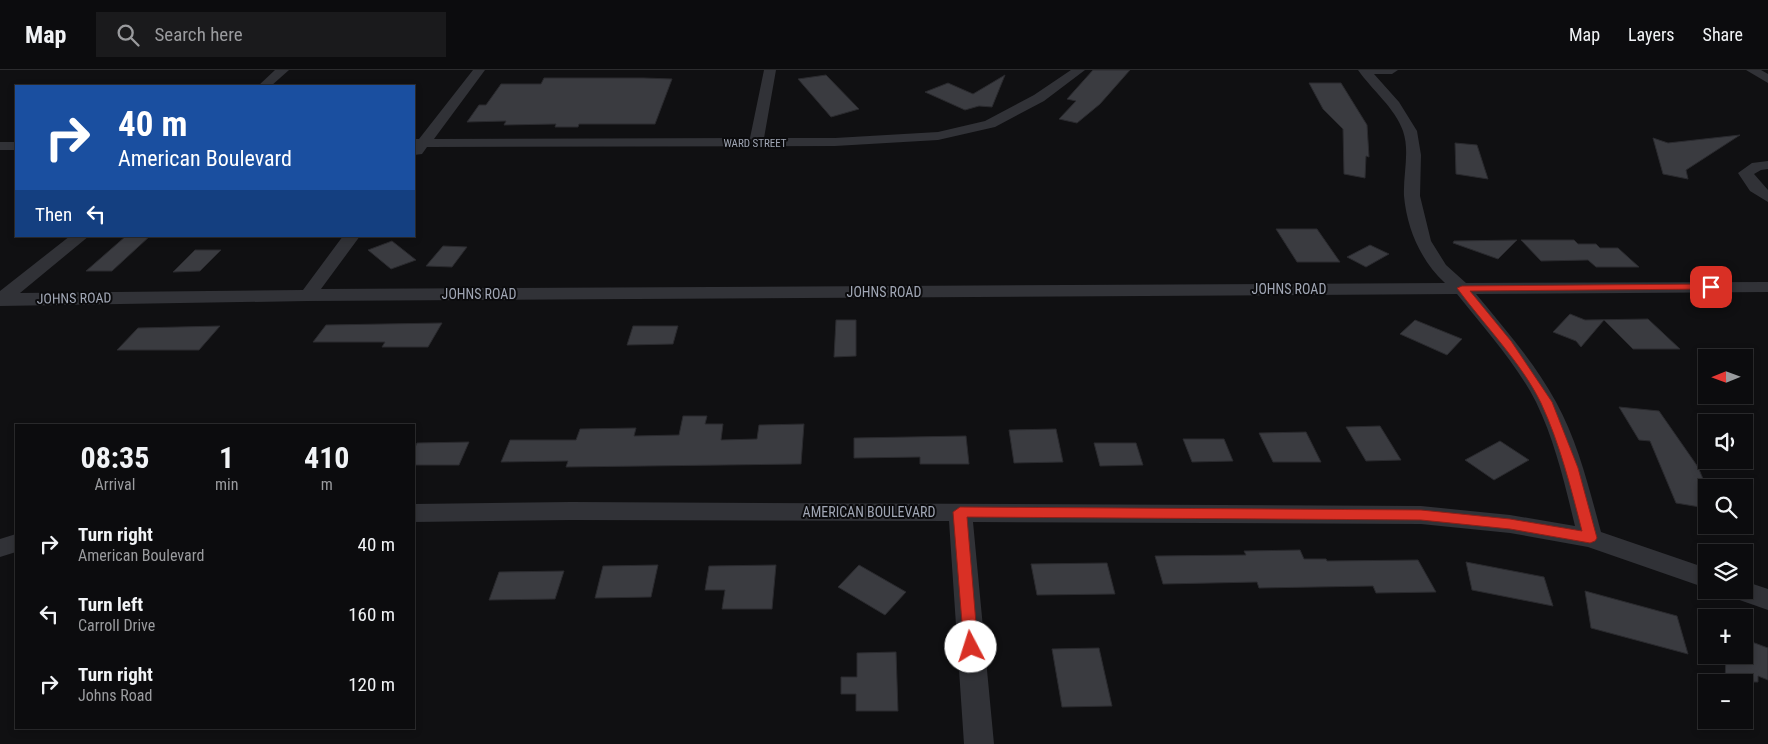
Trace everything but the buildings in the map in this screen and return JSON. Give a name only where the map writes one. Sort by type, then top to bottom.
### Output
[{"type":"street","points":[[265,85],[284,70]]},
{"type":"street","points":[[418,143],[479,70]]},
{"type":"street","points":[[756,143],[770,70]]},
{"type":"street","name":"WARD STREET","points":[[418,143],[756,143],[887,140],[938,136],[990,124],[1039,98],[1079,70]]},
{"type":"street","points":[[1364,70],[1392,70]]},
{"type":"street","points":[[1364,70],[1394,105],[1410,131],[1414,155],[1412,196],[1423,241],[1439,268],[1462,288],[1507,344],[1546,402],[1572,468],[1590,538]]},
{"type":"street","points":[[1752,70],[1768,78]]},
{"type":"street","points":[[0,146],[15,146]]},
{"type":"street","points":[[1768,164],[1757,166],[1746,173],[1756,188],[1768,197]]},
{"type":"street","points":[[1,299],[80,237]]},
{"type":"street","points":[[308,295],[351,237]]},
{"type":"street","name":"JOHNS ROAD","points":[[1,299],[308,295],[1768,287]]},
{"type":"street","points":[[960,512],[979,744]]},
{"type":"street","name":"AMERICAN BOULEVARD","points":[[415,513],[960,512],[1421,515],[1510,524],[1590,538],[1698,575]]},
{"type":"street","points":[[0,548],[15,544]]},
{"type":"street","points":[[1753,595],[1768,600]]},
{"type":"route","points":[[971,647],[960,512],[1421,515],[1510,524],[1590,538],[1572,468],[1546,402],[1507,344],[1462,288],[1711,287]]}]
